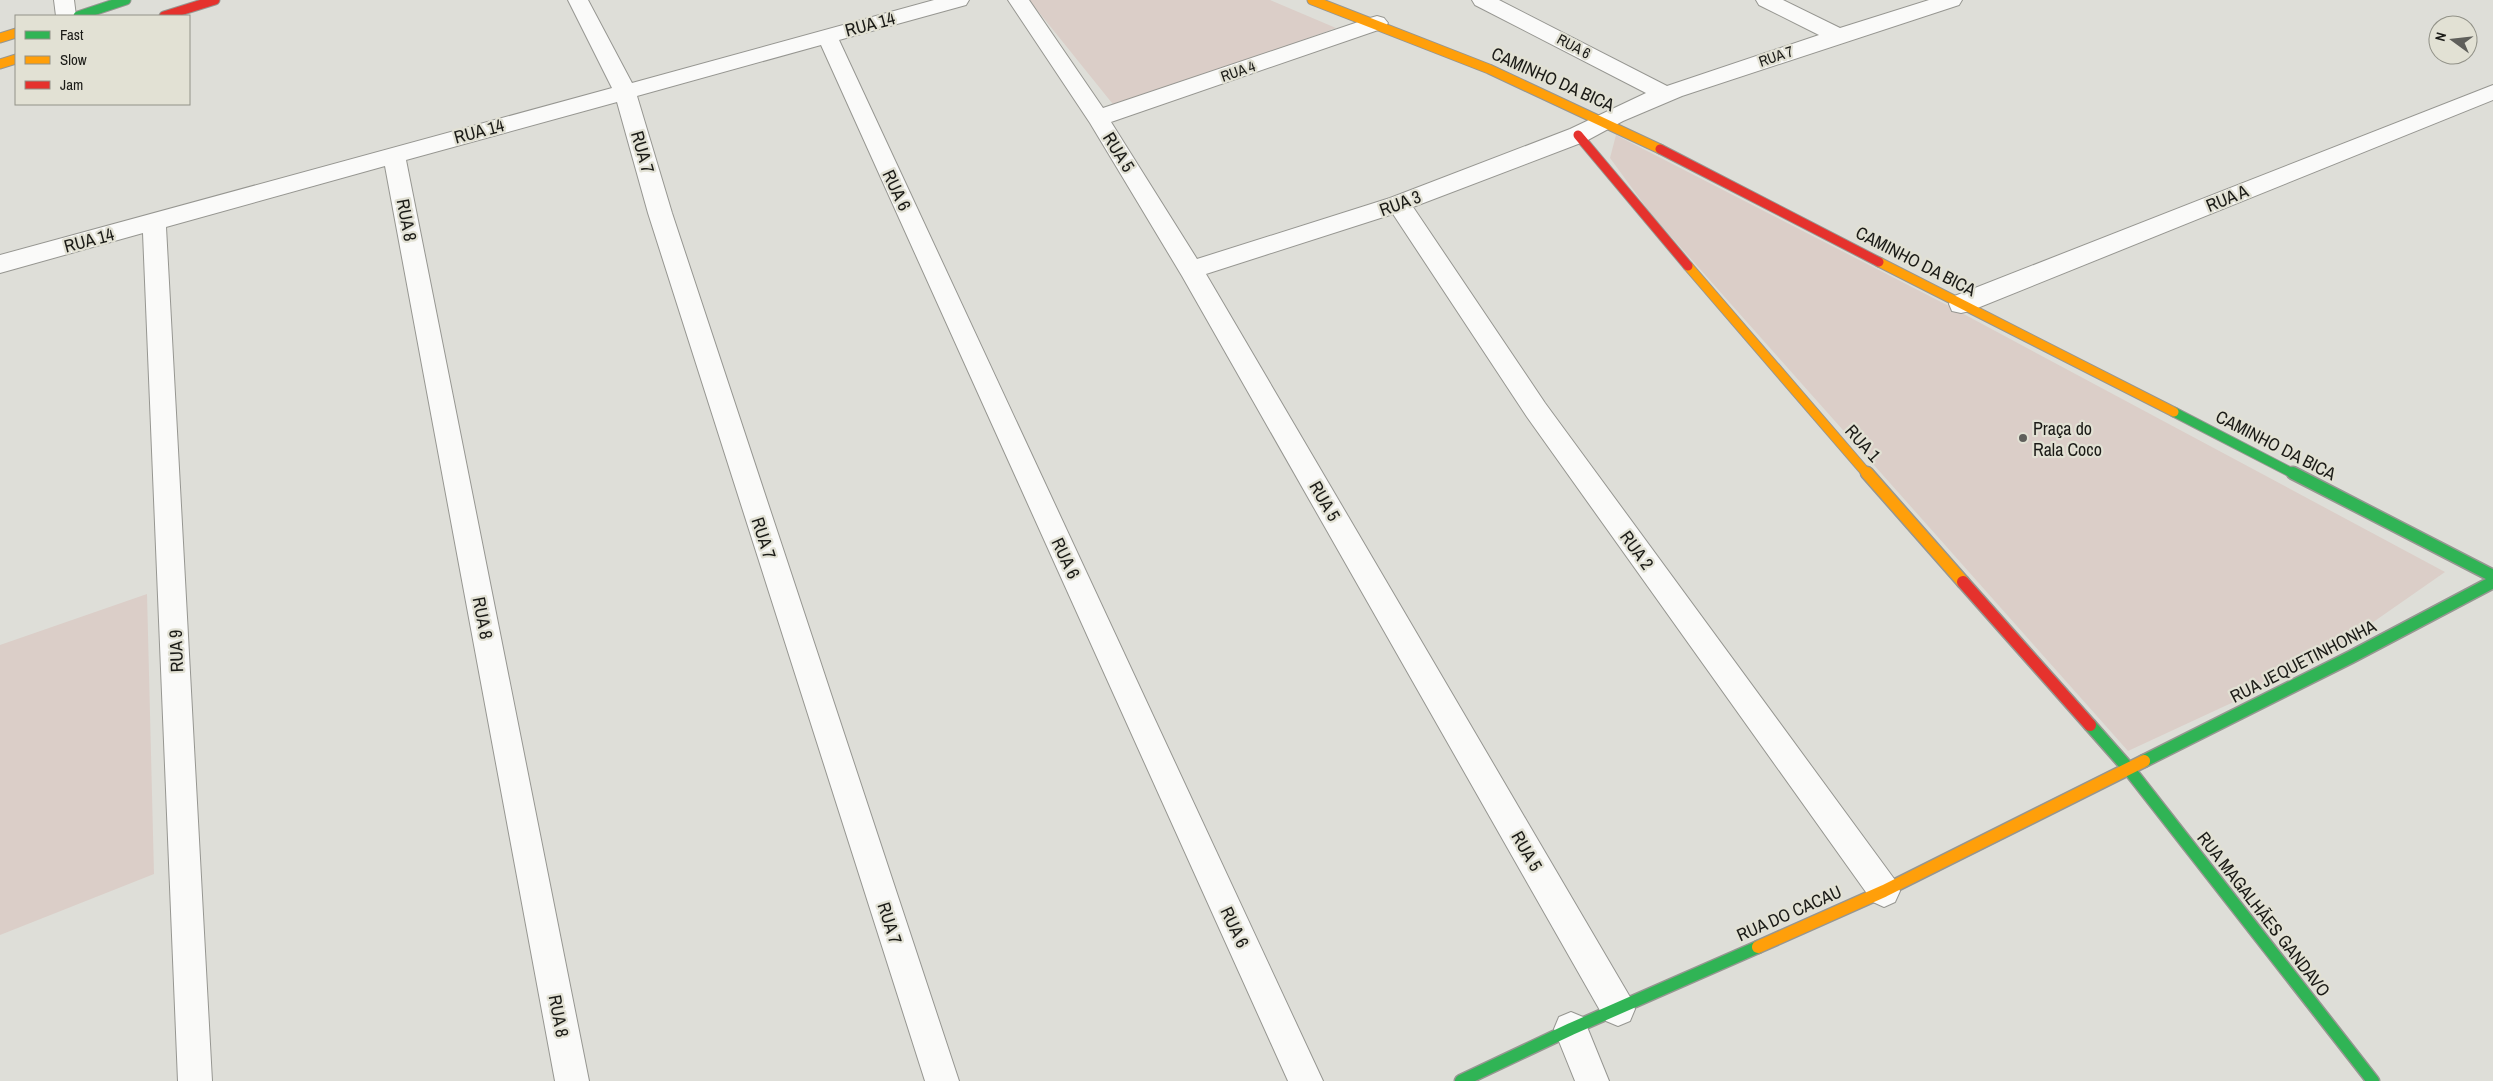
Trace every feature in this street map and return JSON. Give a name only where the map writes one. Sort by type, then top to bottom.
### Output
[{"type":"street","points":[[64,0],[66,15]]},
{"type":"street","points":[[81,15],[126,0]]},
{"type":"street","points":[[167,15],[215,0]]},
{"type":"street","name":"RUA 7","points":[[578,0],[625,91],[660,213],[942,1081]]},
{"type":"street","name":"RUA 14","points":[[0,264],[959,0]]},
{"type":"street","name":"RUA 5","points":[[1018,0],[1098,118],[1191,270],[1618,1009]]},
{"type":"street","name":"CAMINHO DA BICA","points":[[1312,0],[1377,24],[1603,120],[2493,576]]},
{"type":"street","name":"RUA 6","points":[[1482,0],[1665,94]]},
{"type":"street","points":[[1766,0],[1837,35]]},
{"type":"street","name":"RUA 7","points":[[1603,120],[1665,94],[1837,35],[1952,0]]},
{"type":"street","name":"RUA 4","points":[[1098,118],[1377,24]]},
{"type":"street","points":[[0,38],[15,33]]},
{"type":"street","name":"RUA 6","points":[[826,36],[1306,1081]]},
{"type":"street","points":[[0,64],[15,59]]},
{"type":"street","name":"RUA A","points":[[1962,304],[2493,92]]},
{"type":"street","name":"RUA 3","points":[[1191,270],[1398,204],[1578,135],[1603,120]]},
{"type":"street","name":"RUA 1","points":[[1578,135],[1778,373],[2128,768]]},
{"type":"street","name":"RUA 8","points":[[394,155],[572,1081]]},
{"type":"street","name":"RUA 2","points":[[1398,204],[1536,410],[1884,891]]},
{"type":"street","name":"RUA 9","points":[[154,222],[173,573],[184,875],[195,1081]]},
{"type":"street","name":"RUA JEQUETINHONHA","points":[[2128,768],[2351,658],[2493,582]]},
{"type":"street","name":"RUA DO CACAU","points":[[1461,1081],[1571,1029],[1884,891],[2128,768]]},
{"type":"street","name":"RUA MAGALHÃES GANDAVO","points":[[2128,768],[2373,1081]]},
{"type":"street","points":[[1571,1029],[1592,1081]]},
{"type":"shaded area","points":[[1029,0],[1270,0],[1336,28],[1116,108]]},
{"type":"shaded area","name":"Praça do Rala Coco","points":[[1616,135],[1945,304],[2445,572],[2336,648],[2296,673],[2128,751],[1651,214],[1610,158]]},
{"type":"shaded area","points":[[147,594],[154,874],[0,935],[0,645]]},
{"type":"traffic: fast","points":[[81,15],[126,0]]},
{"type":"traffic: fast","points":[[2174,412],[2493,576]]},
{"type":"traffic: fast","points":[[2144,761],[2351,657],[2493,582]]},
{"type":"traffic: fast","points":[[2090,725],[2128,768],[2373,1081]]},
{"type":"traffic: fast","points":[[1461,1081],[1571,1029],[1758,947]]},
{"type":"traffic: slow","points":[[1312,0],[1445,50],[1576,108],[1660,149]]},
{"type":"traffic: slow","points":[[0,38],[15,33]]},
{"type":"traffic: slow","points":[[0,64],[15,59]]},
{"type":"traffic: slow","points":[[1879,262],[2174,412]]},
{"type":"traffic: slow","points":[[1688,266],[1778,373],[1963,582]]},
{"type":"traffic: slow","points":[[1758,947],[1884,891],[2144,761]]},
{"type":"traffic: jam","points":[[167,15],[215,0]]},
{"type":"traffic: jam","points":[[1578,135],[1688,266]]},
{"type":"traffic: jam","points":[[1660,149],[1879,262]]},
{"type":"traffic: jam","points":[[1963,582],[2090,725]]},
{"type":"place","name":"Praça do Rala Coco","points":[[2023,438]]}]
